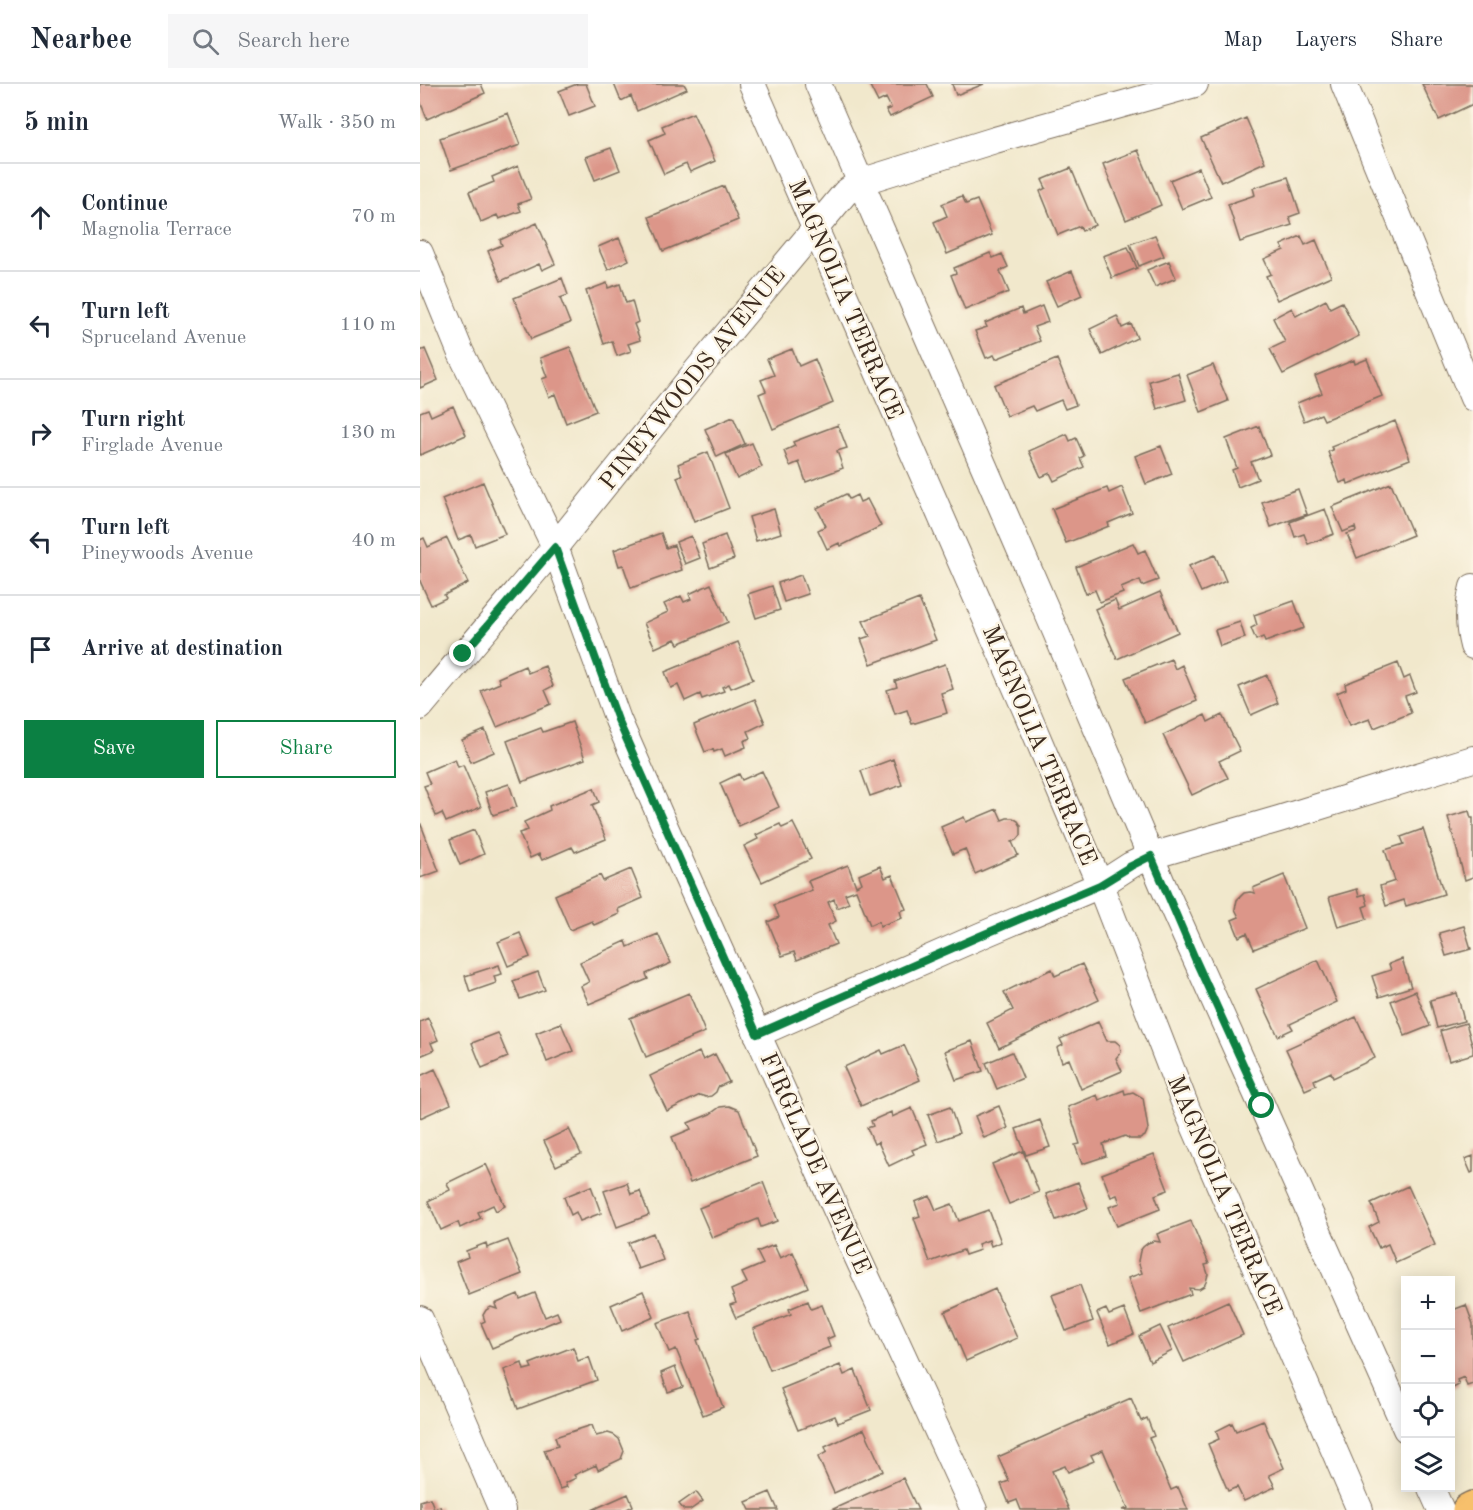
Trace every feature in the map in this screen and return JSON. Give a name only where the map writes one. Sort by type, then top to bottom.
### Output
[{"type":"main road","points":[[1469,1510],[1473,1508]]},
{"type":"street","name":"MAGNOLIA TERRACE","points":[[752,84],[1027,713],[1100,885],[1186,1107],[1360,1510]]},
{"type":"street","points":[[818,84],[1191,950],[1401,1418]]},
{"type":"street","name":"PINEYWOODS AVENUE","points":[[420,707],[555,547],[698,369],[845,193],[860,182],[995,140],[1195,84]]},
{"type":"street","points":[[1344,84],[1473,398]]},
{"type":"street","name":"FIRGLADE AVENUE","points":[[420,253],[460,351],[555,547],[618,720],[757,1034],[974,1510]]},
{"type":"street","points":[[1473,587],[1469,625],[1473,646]]},
{"type":"street","points":[[757,1034],[1100,885],[1151,856],[1473,759]]},
{"type":"street","points":[[420,1319],[502,1510]]},
{"type":"street","points":[[1433,1492],[1441,1510]]},
{"type":"building","points":[[420,84],[481,84],[485,93],[427,119],[420,101]]},
{"type":"building","points":[[577,84],[586,84],[595,106],[569,116],[559,91]]},
{"type":"building","points":[[614,84],[684,84],[687,89],[637,111],[631,96],[621,101]]},
{"type":"building","points":[[869,84],[927,84],[933,97],[890,117],[886,110],[891,108],[886,98],[878,102]]},
{"type":"building","points":[[952,84],[984,84],[956,95]]},
{"type":"building","points":[[1422,84],[1473,84],[1473,104],[1439,120]]},
{"type":"building","points":[[508,113],[520,145],[451,170],[440,138]]},
{"type":"building","points":[[693,113],[715,161],[690,172],[686,164],[664,174],[649,140],[665,133],[662,126]]},
{"type":"building","points":[[1246,118],[1265,162],[1221,182],[1201,138]]},
{"type":"building","points":[[611,148],[620,170],[595,180],[586,157]]},
{"type":"building","points":[[1138,150],[1161,205],[1126,220],[1103,164]]},
{"type":"building","points":[[518,166],[531,199],[518,204],[521,211],[499,219],[497,215],[481,222],[469,192],[494,182],[492,177]]},
{"type":"building","points":[[1071,168],[1095,225],[1082,231],[1080,226],[1058,235],[1040,191],[1046,188],[1042,180]]},
{"type":"building","points":[[1199,168],[1211,197],[1182,209],[1170,180]]},
{"type":"building","points":[[1288,177],[1300,213],[1289,217],[1292,225],[1240,242],[1228,204],[1255,195],[1253,188]]},
{"type":"building","points":[[724,186],[738,220],[663,251],[649,217]]},
{"type":"building","points":[[962,196],[966,204],[977,200],[992,235],[947,254],[934,222],[947,216],[942,204]]},
{"type":"building","points":[[537,223],[555,264],[542,270],[539,264],[501,281],[488,251],[502,245],[500,240]]},
{"type":"building","points":[[1155,235],[1164,256],[1139,266],[1130,244]]},
{"type":"building","points":[[1301,236],[1305,245],[1316,240],[1331,276],[1277,300],[1266,276],[1271,274],[1264,259],[1284,250],[1281,245]]},
{"type":"building","points":[[619,238],[629,260],[608,270],[598,247]]},
{"type":"building","points":[[1128,247],[1137,268],[1112,278],[1103,256]]},
{"type":"building","points":[[990,253],[993,258],[1002,254],[1008,267],[1000,271],[1009,292],[965,310],[951,275],[956,273],[954,268]]},
{"type":"building","points":[[1169,261],[1176,278],[1155,287],[1147,270]]},
{"type":"building","points":[[1072,271],[1082,295],[1057,306],[1046,282]]},
{"type":"building","points":[[562,278],[568,295],[560,298],[570,323],[531,339],[514,298]]},
{"type":"building","points":[[607,283],[608,288],[620,284],[626,303],[632,301],[638,322],[634,324],[640,340],[628,344],[631,351],[617,356],[612,341],[604,344],[586,291]]},
{"type":"building","points":[[1326,300],[1330,308],[1342,302],[1359,336],[1283,374],[1270,349],[1285,342],[1273,318],[1292,308],[1296,316]]},
{"type":"building","points":[[1042,306],[1048,322],[1034,327],[1040,341],[996,359],[994,355],[986,358],[975,331],[987,327],[985,323],[1021,308],[1023,314]]},
{"type":"building","points":[[1117,316],[1122,328],[1131,324],[1137,338],[1102,355],[1090,329]]},
{"type":"building","points":[[570,347],[596,411],[566,423],[555,394],[549,397],[542,379],[547,377],[540,358]]},
{"type":"building","points":[[425,349],[438,380],[420,388],[420,351]]},
{"type":"building","points":[[792,349],[799,366],[815,359],[833,403],[773,429],[759,394],[766,391],[761,380],[774,375],[767,359]]},
{"type":"building","points":[[1057,359],[1076,405],[1065,409],[1061,400],[1035,411],[1032,406],[1007,416],[994,385]]},
{"type":"building","points":[[1367,359],[1382,396],[1324,420],[1321,414],[1304,421],[1297,403],[1322,393],[1315,376],[1354,360],[1355,364]]},
{"type":"building","points":[[1213,365],[1228,401],[1201,412],[1187,375]]},
{"type":"building","points":[[1178,373],[1186,400],[1157,409],[1149,381]]},
{"type":"building","points":[[453,406],[466,435],[420,455],[420,412],[428,409],[431,416]]},
{"type":"building","points":[[733,417],[745,444],[717,457],[705,429]]},
{"type":"building","points":[[1395,421],[1410,459],[1348,484],[1347,480],[1340,483],[1328,452],[1333,450],[1331,447]]},
{"type":"building","points":[[838,425],[847,448],[837,451],[843,468],[806,482],[799,462],[790,466],[784,451],[795,446],[793,442]]},
{"type":"building","points":[[1259,426],[1270,455],[1251,462],[1258,479],[1238,487],[1232,470],[1237,468],[1226,439]]},
{"type":"building","points":[[1067,434],[1070,441],[1076,438],[1084,456],[1080,458],[1084,467],[1054,481],[1050,473],[1041,477],[1029,451]]},
{"type":"building","points":[[752,443],[762,467],[737,479],[726,454]]},
{"type":"building","points":[[1161,446],[1172,474],[1146,484],[1135,456]]},
{"type":"building","points":[[708,452],[729,508],[694,522],[677,477],[682,475],[678,464]]},
{"type":"building","points":[[483,482],[505,534],[475,546],[471,535],[458,540],[442,499]]},
{"type":"building","points":[[1391,483],[1413,535],[1357,558],[1347,534],[1356,531],[1355,527],[1343,532],[1332,507]]},
{"type":"building","points":[[1122,487],[1132,513],[1108,523],[1109,526],[1066,543],[1052,509],[1107,488],[1109,493]]},
{"type":"building","points":[[1298,489],[1307,514],[1271,527],[1262,502]]},
{"type":"building","points":[[846,494],[849,499],[857,495],[860,502],[867,499],[881,526],[841,546],[839,543],[827,549],[818,530],[826,526],[817,508]]},
{"type":"building","points":[[774,509],[781,533],[756,541],[749,517]]},
{"type":"building","points":[[1325,509],[1334,534],[1308,544],[1304,534],[1295,537],[1290,522]]},
{"type":"building","points":[[661,533],[666,548],[674,545],[682,570],[631,588],[623,565],[619,566],[614,550]]},
{"type":"building","points":[[725,535],[734,559],[710,568],[702,544]]},
{"type":"building","points":[[691,536],[700,558],[685,564],[676,542]]},
{"type":"building","points":[[424,538],[428,547],[447,538],[468,583],[444,595],[446,598],[431,605],[420,581],[420,540]]},
{"type":"building","points":[[1133,543],[1138,553],[1145,550],[1158,580],[1142,586],[1140,580],[1121,588],[1123,593],[1100,602],[1095,590],[1086,594],[1076,567]]},
{"type":"building","points":[[1215,555],[1226,581],[1201,592],[1189,566]]},
{"type":"building","points":[[801,575],[808,594],[784,602],[778,583]]},
{"type":"building","points":[[711,584],[728,622],[678,644],[675,639],[655,648],[644,623],[668,612],[664,604],[681,596],[684,602],[691,599],[689,594]]},
{"type":"building","points":[[772,586],[780,610],[756,618],[748,594]]},
{"type":"building","points":[[1160,592],[1178,632],[1117,659],[1095,609],[1115,600],[1119,610]]},
{"type":"building","points":[[919,599],[936,640],[871,664],[861,639],[870,636],[863,621]]},
{"type":"building","points":[[1294,601],[1304,628],[1265,642],[1263,637],[1256,640],[1251,628],[1257,625],[1254,615]]},
{"type":"building","points":[[1240,622],[1245,638],[1220,646],[1215,630]]},
{"type":"building","points":[[738,642],[753,679],[731,688],[729,684],[722,687],[724,691],[702,699],[700,694],[685,701],[678,685],[671,688],[665,672]]},
{"type":"building","points":[[1171,659],[1175,669],[1182,665],[1197,701],[1145,723],[1125,678]]},
{"type":"building","points":[[1398,663],[1404,679],[1410,676],[1416,692],[1405,696],[1411,713],[1374,728],[1370,719],[1349,726],[1337,693],[1346,689],[1345,684]]},
{"type":"building","points":[[945,664],[953,689],[941,693],[947,713],[912,724],[907,710],[895,714],[887,690],[897,687],[895,681]]},
{"type":"building","points":[[525,666],[528,673],[545,666],[553,686],[545,690],[551,704],[497,727],[481,691],[500,683],[498,678]]},
{"type":"building","points":[[1267,675],[1278,703],[1251,715],[1239,687]]},
{"type":"building","points":[[755,699],[765,723],[748,731],[751,738],[744,741],[746,747],[725,756],[722,749],[705,752],[694,725]]},
{"type":"building","points":[[1205,715],[1208,722],[1222,715],[1240,751],[1219,761],[1228,778],[1192,795],[1163,735]]},
{"type":"building","points":[[572,722],[585,759],[522,782],[507,741],[541,728],[543,732]]},
{"type":"building","points":[[485,730],[494,752],[471,762],[462,740]]},
{"type":"building","points":[[455,759],[458,767],[463,765],[481,807],[446,822],[442,813],[436,816],[424,786],[430,784],[425,772]]},
{"type":"building","points":[[893,759],[902,785],[870,796],[861,771]]},
{"type":"building","points":[[762,771],[779,807],[739,826],[720,783],[739,774],[742,780]]},
{"type":"building","points":[[509,784],[517,807],[493,815],[485,792]]},
{"type":"building","points":[[594,788],[599,802],[592,805],[606,839],[575,852],[572,847],[542,860],[539,854],[530,858],[519,833],[528,830],[524,822],[550,810],[549,806]]},
{"type":"building","points":[[997,809],[1002,820],[1013,818],[1021,826],[1021,835],[1012,842],[1018,855],[975,874],[965,849],[953,854],[941,827],[964,817],[966,822]]},
{"type":"building","points":[[1469,811],[1473,818],[1473,877],[1465,880],[1448,817]]},
{"type":"building","points":[[420,822],[439,871],[420,878]]},
{"type":"building","points":[[793,823],[811,859],[762,882],[744,846],[758,839],[756,835],[780,824],[782,828]]},
{"type":"building","points":[[1423,829],[1444,894],[1406,906],[1404,900],[1386,906],[1380,886],[1395,881],[1385,850],[1404,844],[1401,837]]},
{"type":"building","points":[[474,830],[484,854],[460,865],[450,840]]},
{"type":"building","points":[[848,865],[856,886],[862,883],[859,875],[880,866],[885,878],[892,875],[906,909],[900,911],[902,918],[880,926],[879,921],[870,925],[856,890],[845,894],[849,903],[837,908],[834,899],[828,902],[836,921],[828,925],[836,944],[797,960],[794,952],[782,956],[768,922],[779,917],[774,905],[812,890],[808,881]]},
{"type":"building","points":[[631,869],[643,898],[618,909],[619,914],[594,925],[592,921],[570,930],[555,895],[600,875],[603,881]]},
{"type":"building","points":[[1284,875],[1305,928],[1254,949],[1247,933],[1239,937],[1232,920],[1239,917],[1235,909],[1237,900],[1244,893],[1255,893],[1253,888]]},
{"type":"building","points":[[1357,889],[1359,896],[1365,894],[1368,905],[1363,907],[1367,919],[1338,927],[1329,897]]},
{"type":"building","points":[[1464,926],[1471,949],[1446,956],[1439,933]]},
{"type":"building","points":[[520,933],[530,957],[508,966],[498,942]]},
{"type":"building","points":[[658,934],[671,963],[646,974],[648,979],[589,1004],[581,986],[589,982],[580,962],[626,941],[628,947]]},
{"type":"building","points":[[1402,959],[1411,987],[1379,997],[1372,976],[1391,970],[1389,964]]},
{"type":"building","points":[[1318,960],[1337,1002],[1290,1024],[1293,1029],[1278,1036],[1256,989]]},
{"type":"building","points":[[1082,964],[1099,1000],[999,1048],[987,1023],[1013,1010],[1004,992],[1052,969],[1055,976]]},
{"type":"building","points":[[499,965],[502,974],[494,976],[496,983],[470,992],[465,976]]},
{"type":"building","points":[[538,972],[545,990],[520,999],[513,981]]},
{"type":"building","points":[[1415,991],[1430,1026],[1405,1036],[1391,1001]]},
{"type":"building","points":[[689,993],[705,1032],[646,1057],[630,1018]]},
{"type":"building","points":[[1457,993],[1464,1021],[1437,1028],[1430,1000]]},
{"type":"building","points":[[1356,1017],[1375,1058],[1333,1078],[1331,1072],[1314,1080],[1316,1085],[1305,1090],[1286,1049]]},
{"type":"building","points":[[428,1018],[438,1040],[431,1043],[434,1050],[420,1056],[420,1022]]},
{"type":"building","points":[[1098,1022],[1107,1041],[1115,1041],[1120,1045],[1121,1052],[1116,1058],[1122,1071],[1081,1089],[1069,1059],[1062,1062],[1057,1048],[1063,1045],[1060,1039]]},
{"type":"building","points":[[561,1023],[573,1051],[547,1062],[536,1033]]},
{"type":"building","points":[[1466,1023],[1473,1054],[1449,1061],[1440,1031]]},
{"type":"building","points":[[498,1033],[508,1057],[482,1068],[472,1043]]},
{"type":"building","points":[[972,1041],[983,1071],[956,1080],[945,1051]]},
{"type":"building","points":[[904,1045],[920,1080],[861,1106],[844,1067],[881,1050],[883,1054]]},
{"type":"building","points":[[699,1052],[703,1060],[715,1054],[729,1082],[718,1087],[711,1096],[700,1095],[667,1111],[650,1076]]},
{"type":"building","points":[[1012,1052],[1023,1078],[997,1089],[986,1063]]},
{"type":"building","points":[[435,1069],[451,1104],[420,1118],[420,1076]]},
{"type":"building","points":[[1124,1090],[1125,1094],[1133,1092],[1143,1098],[1148,1129],[1145,1136],[1140,1139],[1130,1139],[1125,1136],[1103,1144],[1106,1156],[1082,1164],[1075,1145],[1080,1144],[1068,1107],[1097,1095],[1099,1100]]},
{"type":"building","points":[[729,1106],[739,1110],[757,1156],[690,1183],[672,1137],[691,1129],[688,1123],[720,1107]]},
{"type":"building","points":[[999,1106],[1008,1128],[984,1138],[975,1116]]},
{"type":"building","points":[[950,1107],[959,1133],[938,1141],[928,1115]]},
{"type":"building","points":[[912,1108],[927,1144],[912,1150],[914,1154],[889,1166],[878,1142],[874,1144],[867,1128],[873,1126],[871,1121],[891,1112],[892,1117]]},
{"type":"building","points":[[1040,1120],[1050,1147],[1026,1155],[1016,1129]]},
{"type":"building","points":[[569,1129],[581,1154],[556,1166],[544,1141]]},
{"type":"building","points":[[1023,1151],[1039,1192],[1009,1204],[992,1164]]},
{"type":"building","points":[[1154,1154],[1168,1190],[1155,1195],[1160,1209],[1117,1226],[1109,1207],[1120,1203],[1117,1195],[1111,1197],[1102,1174]]},
{"type":"building","points":[[1473,1156],[1473,1172],[1471,1173],[1465,1159]]},
{"type":"building","points":[[486,1164],[505,1206],[496,1211],[493,1205],[478,1212],[481,1218],[460,1228],[458,1222],[441,1230],[428,1201],[450,1190],[447,1183]]},
{"type":"building","points":[[763,1182],[778,1221],[761,1227],[758,1219],[712,1238],[699,1208]]},
{"type":"building","points":[[1078,1182],[1088,1208],[1056,1220],[1046,1194]]},
{"type":"building","points":[[627,1183],[631,1194],[640,1191],[649,1215],[617,1227],[604,1191]]},
{"type":"building","points":[[591,1186],[601,1213],[580,1221],[576,1212],[571,1215],[564,1197]]},
{"type":"building","points":[[1408,1186],[1435,1245],[1396,1263],[1388,1244],[1379,1248],[1369,1227],[1379,1222],[1371,1203]]},
{"type":"building","points":[[930,1196],[936,1210],[952,1204],[959,1221],[989,1210],[1001,1242],[991,1246],[989,1240],[978,1244],[980,1250],[965,1255],[963,1250],[930,1262],[914,1218],[920,1216],[915,1202]]},
{"type":"building","points":[[1191,1221],[1209,1264],[1205,1265],[1208,1274],[1204,1286],[1199,1289],[1189,1288],[1191,1294],[1141,1313],[1128,1278],[1142,1273],[1138,1261],[1140,1251],[1148,1243],[1160,1242],[1157,1234]]},
{"type":"building","points":[[653,1233],[663,1260],[638,1269],[628,1243]]},
{"type":"building","points":[[508,1240],[522,1274],[469,1295],[456,1262],[468,1257],[466,1251],[486,1243],[487,1248]]},
{"type":"building","points":[[774,1245],[780,1258],[793,1252],[808,1287],[736,1318],[730,1305],[736,1303],[731,1290],[747,1283],[742,1273],[763,1264],[757,1252]]},
{"type":"building","points":[[1080,1285],[1093,1321],[1066,1331],[1052,1295]]},
{"type":"building","points":[[995,1289],[1017,1338],[966,1361],[945,1312]]},
{"type":"building","points":[[643,1291],[654,1317],[622,1331],[611,1305]]},
{"type":"building","points":[[535,1293],[545,1317],[557,1312],[560,1319],[492,1348],[481,1323],[485,1321],[483,1315],[486,1310],[491,1307],[497,1309],[495,1304],[518,1294],[520,1299]]},
{"type":"building","points":[[808,1301],[811,1309],[822,1305],[834,1336],[827,1339],[830,1347],[770,1370],[753,1329],[791,1314],[789,1309]]},
{"type":"building","points":[[1228,1301],[1243,1335],[1184,1362],[1168,1328]]},
{"type":"building","points":[[1466,1305],[1473,1324],[1473,1384],[1467,1386],[1464,1377],[1457,1380],[1459,1385],[1455,1387],[1455,1330],[1455,1309]]},
{"type":"building","points":[[1106,1309],[1109,1315],[1124,1309],[1134,1334],[1110,1344],[1097,1313]]},
{"type":"building","points":[[690,1311],[700,1339],[697,1340],[723,1407],[703,1415],[676,1349],[669,1352],[657,1323]]},
{"type":"building","points":[[1160,1326],[1172,1351],[1150,1362],[1139,1336]]},
{"type":"building","points":[[573,1347],[578,1361],[589,1357],[597,1380],[518,1409],[504,1370],[522,1363],[524,1370],[532,1368],[530,1364]]},
{"type":"building","points":[[840,1365],[844,1375],[855,1370],[871,1410],[838,1423],[835,1416],[798,1430],[781,1389]]},
{"type":"building","points":[[675,1367],[683,1387],[668,1392],[661,1373]]},
{"type":"building","points":[[1131,1398],[1141,1421],[1147,1418],[1154,1436],[1149,1438],[1171,1490],[1178,1487],[1188,1510],[1123,1510],[1128,1508],[1103,1450],[1091,1455],[1094,1461],[1068,1472],[1065,1466],[1052,1471],[1069,1510],[1021,1510],[1017,1500],[1009,1503],[1001,1484],[1009,1481],[998,1457]]},
{"type":"building","points":[[1263,1420],[1284,1468],[1269,1475],[1275,1487],[1244,1501],[1237,1487],[1228,1491],[1208,1444],[1219,1439],[1216,1431],[1232,1423],[1236,1431]]},
{"type":"building","points":[[592,1425],[596,1436],[608,1433],[619,1439],[624,1451],[621,1459],[598,1470],[596,1465],[574,1475],[576,1478],[565,1483],[567,1487],[560,1489],[544,1450],[558,1446],[555,1437]]},
{"type":"building","points":[[864,1429],[883,1471],[834,1493],[818,1457],[827,1452],[825,1447]]},
{"type":"building","points":[[903,1478],[918,1510],[831,1510]]},
{"type":"building","points":[[696,1492],[703,1501],[690,1510],[684,1510],[679,1504]]},
{"type":"building","points":[[770,1492],[778,1510],[750,1510],[746,1502]]},
{"type":"building","points":[[628,1494],[633,1506],[628,1510],[592,1510]]},
{"type":"building","points":[[430,1498],[434,1508],[440,1506],[441,1510],[420,1510],[420,1501]]},
{"type":"route","points":[[463,654],[555,547],[618,720],[757,1034],[1100,885],[1151,856],[1262,1106]]}]
